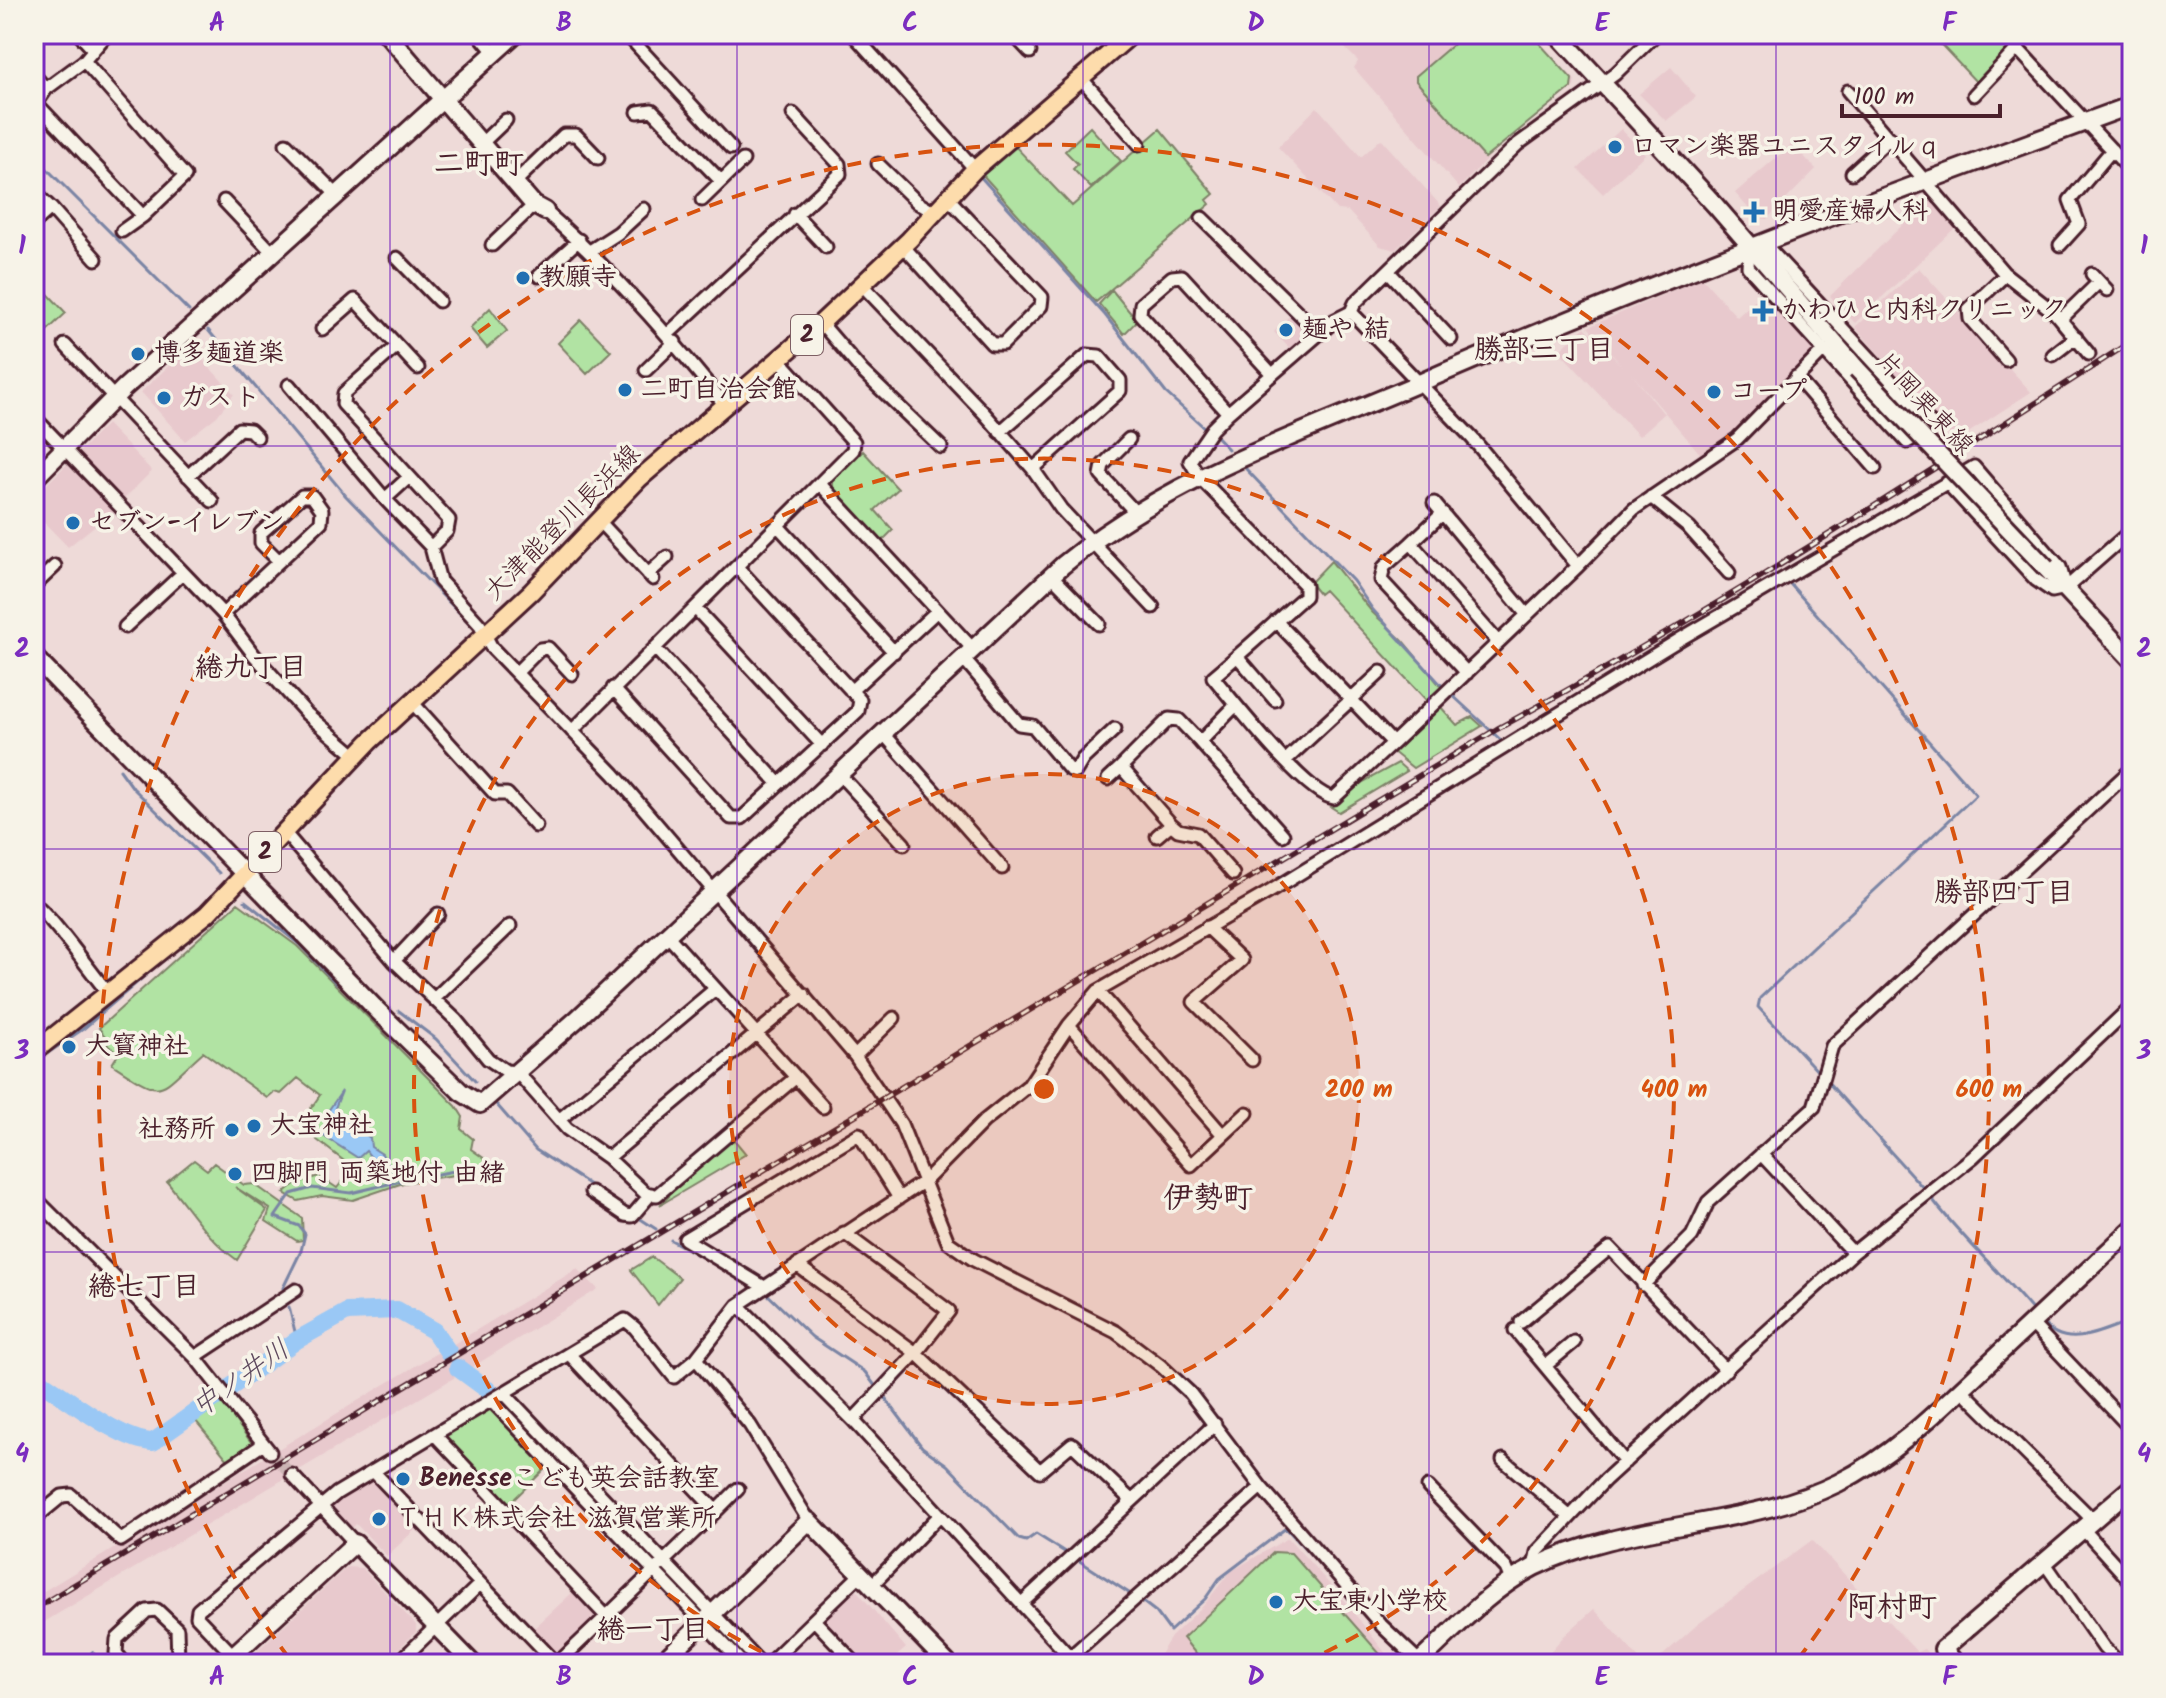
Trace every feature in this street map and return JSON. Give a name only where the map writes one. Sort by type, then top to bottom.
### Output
[{"type":"main road","name":"大津能登川長浜線","points":[[34,1052],[207,914],[356,756],[411,701],[483,638],[657,462],[863,286],[975,169],[1132,34]]},
{"type":"street","points":[[79,34],[92,48]]},
{"type":"street","points":[[107,34],[84,61],[46,89],[36,106],[143,216]]},
{"type":"street","points":[[387,34],[443,96],[514,183],[590,251],[672,338],[724,404]]},
{"type":"street","points":[[479,34],[494,52]]},
{"type":"street","points":[[34,479],[115,397],[443,96],[515,34]]},
{"type":"street","points":[[853,34],[975,169]]},
{"type":"street","points":[[1013,34],[1030,52]]},
{"type":"street","name":"片岡栗東線","points":[[1557,34],[1715,205],[1749,248],[1857,369],[2132,660]]},
{"type":"street","points":[[1656,34],[1602,82],[1518,144],[1355,303],[1351,312],[1319,333],[1271,373],[1210,431],[1190,461],[1200,478],[1305,585],[1305,596],[1213,677],[1286,760],[1324,797],[1334,798],[1578,566],[1601,539],[1651,497],[1737,439],[1824,350]]},
{"type":"street","points":[[2004,34],[2132,172]]},
{"type":"street","points":[[633,41],[731,148]]},
{"type":"street","points":[[1974,95],[2018,48]]},
{"type":"street","points":[[84,61],[185,176],[143,216],[122,231]]},
{"type":"street","points":[[34,75],[46,89]]},
{"type":"street","points":[[1080,77],[1139,144]]},
{"type":"street","points":[[1848,91],[2005,275],[2061,319],[2089,354]]},
{"type":"street","points":[[34,657],[461,1092],[480,1104],[716,890],[1052,576],[1091,542],[1136,513],[1200,478],[1577,315],[2132,105]]},
{"type":"street","points":[[638,112],[652,110],[721,181]]},
{"type":"street","points":[[646,370],[672,338],[795,214],[840,174],[839,164],[793,114]]},
{"type":"street","points":[[482,143],[506,120]]},
{"type":"street","points":[[514,183],[564,135],[576,135],[598,158]]},
{"type":"street","points":[[1852,173],[1890,138]]},
{"type":"street","points":[[286,144],[336,194]]},
{"type":"street","points":[[2060,245],[2079,224],[2070,208],[2072,195],[2097,172],[2112,150]]},
{"type":"street","points":[[702,200],[743,160]]},
{"type":"street","points":[[878,164],[918,203],[935,213]]},
{"type":"street","points":[[34,192],[96,259]]},
{"type":"street","points":[[903,246],[992,344],[1003,344],[1041,306],[1042,297],[948,198]]},
{"type":"street","points":[[224,201],[272,252]]},
{"type":"street","points":[[34,223],[51,208]]},
{"type":"street","points":[[492,245],[540,208]]},
{"type":"street","points":[[590,251],[618,233],[644,209]]},
{"type":"street","points":[[795,214],[826,247]]},
{"type":"street","points":[[1202,218],[1319,333]]},
{"type":"street","points":[[539,276],[579,240]]},
{"type":"street","points":[[1749,248],[1770,250],[1933,426],[1907,442],[1748,267],[1749,248]]},
{"type":"street","points":[[397,258],[439,301]]},
{"type":"street","points":[[1389,272],[1451,339]]},
{"type":"street","points":[[2005,275],[1969,309],[1970,319],[2006,360]]},
{"type":"street","points":[[1228,413],[1140,314],[1141,304],[1172,277],[1182,276],[1271,373]]},
{"type":"street","points":[[2061,319],[2099,282]]},
{"type":"street","points":[[863,286],[1000,432],[1033,469],[1061,509],[1153,607]]},
{"type":"street","points":[[322,329],[355,300],[418,368]]},
{"type":"street","points":[[1351,312],[1472,438],[1578,566]]},
{"type":"street","points":[[821,323],[863,372],[941,447]]},
{"type":"street","points":[[2053,355],[2076,337]]},
{"type":"street","points":[[65,345],[212,501]]},
{"type":"street","points":[[397,346],[344,393],[343,404],[449,520],[447,531],[431,547]]},
{"type":"street","points":[[1000,432],[1087,355],[1099,356],[1120,380],[1120,391],[1033,469]]},
{"type":"street","points":[[572,731],[853,450],[854,442],[779,359]]},
{"type":"street","points":[[1796,377],[1875,468]]},
{"type":"street","points":[[1866,397],[1889,377]]},
{"type":"street","points":[[289,385],[385,499],[431,547],[440,581],[480,625],[483,638],[716,890],[855,1056],[889,1102],[926,1180],[948,1242],[974,1260],[1116,1332],[1161,1366],[1215,1424],[1261,1487],[1382,1626],[1419,1663],[1491,1596],[1534,1567],[1620,1537],[1782,1504],[1835,1484],[1877,1460],[1961,1389],[2132,1229]]},
{"type":"street","points":[[34,417],[223,614],[254,655],[307,714],[356,756]]},
{"type":"street","points":[[188,476],[239,429],[250,430],[257,437]]},
{"type":"street","points":[[1129,439],[1103,465],[1101,475],[1136,513]]},
{"type":"street","points":[[355,1543],[229,1660],[197,1617],[198,1610],[319,1505],[625,1320],[674,1377],[696,1359],[738,1305],[926,1180],[984,1121],[1029,1085],[1069,1025],[1098,991],[1682,638],[1974,467],[2060,567],[2066,588]]},
{"type":"street","points":[[385,499],[408,478]]},
{"type":"street","points":[[820,484],[937,611],[1019,724],[1033,726],[1069,769],[1075,772],[1083,759],[1115,729]]},
{"type":"street","points":[[1948,484],[2042,586],[2052,591],[2066,588],[2132,530]]},
{"type":"street","points":[[223,614],[321,522],[322,510],[312,496],[302,496],[261,533],[261,543],[279,561]]},
{"type":"street","points":[[1651,497],[1689,528],[1729,573]]},
{"type":"street","points":[[1434,503],[1527,615]]},
{"type":"street","points":[[1443,513],[1384,567],[1381,580],[1467,673]]},
{"type":"street","points":[[598,520],[651,577],[667,557]]},
{"type":"street","points":[[778,526],[894,652]]},
{"type":"street","points":[[1411,543],[1498,642]]},
{"type":"street","points":[[34,586],[55,566]]},
{"type":"street","points":[[613,688],[731,818],[742,818],[858,711],[860,700],[737,567]]},
{"type":"street","points":[[125,627],[183,573]]},
{"type":"street","points":[[1052,576],[1099,624]]},
{"type":"street","points":[[695,608],[822,745]]},
{"type":"street","points":[[851,691],[937,611]]},
{"type":"street","points":[[1276,621],[1393,743]]},
{"type":"street","points":[[516,673],[540,649],[548,648],[572,674]]},
{"type":"street","points":[[655,648],[779,784]]},
{"type":"street","points":[[1237,656],[1275,700]]},
{"type":"street","points":[[1286,760],[1381,672]]},
{"type":"street","points":[[411,701],[495,794],[507,794],[536,826]]},
{"type":"street","points":[[1200,742],[1236,705]]},
{"type":"street","points":[[1108,779],[1169,719],[1179,720],[1283,835]]},
{"type":"street","points":[[883,733],[1002,868]]},
{"type":"street","points":[[1121,767],[1171,824],[1178,830],[1198,834],[1233,874]]},
{"type":"street","points":[[1643,1285],[1692,1236],[1708,1202],[1814,1107],[1832,1046],[2132,769]]},
{"type":"street","points":[[839,774],[904,844]]},
{"type":"street","points":[[1157,836],[1171,824]]},
{"type":"street","points":[[284,832],[394,961],[434,999],[488,1059],[506,1071],[517,1072],[559,1120],[608,1158],[646,1194],[657,1195],[795,1078]]},
{"type":"street","points":[[34,904],[45,911],[55,929],[109,994]]},
{"type":"street","points":[[394,961],[438,914]]},
{"type":"street","points":[[434,999],[510,926]]},
{"type":"street","points":[[1207,927],[1242,960],[1194,1002],[1252,1060]]},
{"type":"street","points":[[667,935],[823,1107]]},
{"type":"street","points":[[559,1120],[715,989]]},
{"type":"street","points":[[1098,991],[1223,1135]]},
{"type":"street","points":[[608,1158],[804,994]]},
{"type":"street","points":[[1534,1567],[1537,1552],[1625,1462],[1853,1253],[1973,1157],[2132,1006]]},
{"type":"street","points":[[855,1056],[894,1018]]},
{"type":"street","points":[[1069,1025],[1191,1165],[1247,1113]]},
{"type":"street","points":[[764,1287],[685,1239],[859,1134],[899,1198]]},
{"type":"street","points":[[1761,1154],[1853,1253]]},
{"type":"street","points":[[591,1192],[625,1215],[634,1214],[651,1194]]},
{"type":"street","points":[[34,1197],[195,1357],[266,1448],[121,1540],[71,1495],[62,1496],[34,1519]]},
{"type":"street","points":[[844,1233],[949,1311],[916,1353],[853,1420]]},
{"type":"street","points":[[1625,1462],[1545,1366],[1518,1326],[1610,1248],[1726,1370]]},
{"type":"street","points":[[797,1265],[916,1353],[1040,1471],[1072,1444],[1131,1500]]},
{"type":"street","points":[[195,1357],[296,1290]]},
{"type":"street","points":[[738,1305],[853,1420],[939,1516],[1023,1602],[1066,1660],[1261,1487]]},
{"type":"street","points":[[2031,1323],[2132,1430]]},
{"type":"street","points":[[1545,1366],[1574,1342]]},
{"type":"street","points":[[569,1354],[716,1511]]},
{"type":"street","points":[[696,1359],[750,1425],[809,1521],[948,1664]]},
{"type":"street","points":[[1961,1389],[2088,1524],[2132,1583]]},
{"type":"street","points":[[504,1393],[663,1561],[743,1664]]},
{"type":"street","points":[[492,1401],[654,1570],[761,1664]]},
{"type":"street","points":[[1023,1602],[1215,1424]]},
{"type":"street","points":[[435,1435],[605,1615]]},
{"type":"street","points":[[1503,1460],[1569,1516]]},
{"type":"street","points":[[373,1471],[557,1664],[738,1489]]},
{"type":"street","points":[[292,1475],[473,1664]]},
{"type":"street","points":[[1428,1487],[1506,1568],[1512,1582]]},
{"type":"street","points":[[1956,1664],[1943,1649],[2132,1487]]},
{"type":"street","points":[[768,1664],[814,1620],[939,1516]]},
{"type":"street","points":[[660,1664],[809,1521]]},
{"type":"street","points":[[2044,1562],[2104,1648],[2120,1664]]},
{"type":"street","points":[[397,1664],[480,1584]]},
{"type":"street","points":[[125,1664],[116,1653],[117,1639],[147,1611],[157,1610],[177,1629],[178,1659],[184,1664]]},
{"type":"street","points":[[814,1620],[856,1664]]},
{"type":"shaded area","points":[[1360,34],[1532,34],[1575,80],[1574,87],[1507,139],[1459,188],[1354,68],[1358,61],[1345,48]]},
{"type":"shaded area","points":[[1671,67],[1696,97],[1666,121],[1639,94]]},
{"type":"shaded area","points":[[1317,107],[1361,157],[1381,139],[1441,206],[1395,250],[1380,246],[1348,211],[1337,210],[1278,147]]},
{"type":"shaded area","points":[[1621,129],[1645,154],[1603,194],[1578,169]]},
{"type":"shaded area","points":[[1792,144],[1816,169],[1767,219],[1756,217],[1735,193]]},
{"type":"shaded area","points":[[1930,198],[1957,226],[1855,323],[1830,296]]},
{"type":"shaded area","points":[[1919,268],[2031,392],[1956,441],[1855,327]]},
{"type":"shaded area","points":[[1702,278],[1737,317],[1764,292],[1812,345],[1811,354],[1739,428],[1703,457],[1631,373],[1664,414],[1639,436],[1559,351],[1585,327],[1622,366],[1588,327]]},
{"type":"shaded area","points":[[1292,313],[1307,328],[1306,336],[1291,350],[1274,332]]},
{"type":"shaded area","points":[[190,346],[234,394],[217,416],[185,441],[141,392]]},
{"type":"shaded area","points":[[107,424],[152,471],[121,502],[76,455]]},
{"type":"shaded area","points":[[67,464],[113,511],[68,547],[34,512],[34,497]]},
{"type":"shaded area","points":[[577,1269],[598,1289],[466,1371],[462,1364],[454,1369],[457,1376],[34,1628],[34,1597],[435,1354],[442,1351],[447,1356],[453,1352],[452,1345]]},
{"type":"shaded area","points":[[370,1479],[419,1526],[387,1556],[356,1524],[351,1529],[328,1504]]},
{"type":"shaded area","name":"大宝東小学校","points":[[1288,1538],[1342,1598],[1394,1664],[1154,1664],[1171,1637],[1203,1606],[1230,1572]]},
{"type":"shaded area","points":[[1812,1540],[1917,1652],[1924,1649],[1938,1664],[1653,1664],[1698,1624]]},
{"type":"shaded area","points":[[347,1567],[362,1568],[416,1625],[416,1632],[383,1664],[249,1664],[249,1658]]},
{"type":"shaded area","points":[[853,1586],[906,1648],[888,1664],[864,1664],[819,1617]]},
{"type":"shaded area","points":[[575,1590],[597,1618],[558,1654],[554,1654],[531,1631]]},
{"type":"shaded area","points":[[1594,1609],[1644,1664],[1539,1664],[1564,1636]]},
{"type":"green space","points":[[1465,34],[1531,34],[1572,79],[1571,88],[1485,158],[1416,81],[1416,76]]},
{"type":"green space","points":[[1931,34],[1996,34],[2008,47],[2008,52],[1978,84]]},
{"type":"green space","points":[[1090,127],[1121,161],[1091,188],[1073,169],[1078,164],[1065,151]]},
{"type":"green space","points":[[1160,129],[1214,194],[1207,200],[1210,204],[1096,302],[982,174],[1015,146],[1072,206]]},
{"type":"green space","points":[[34,279],[66,313],[35,342],[34,341]]},
{"type":"green space","points":[[1112,290],[1137,321],[1124,334],[1099,304]]},
{"type":"green space","points":[[490,308],[507,331],[487,348],[470,328]]},
{"type":"green space","points":[[581,320],[611,351],[587,374],[558,343]]},
{"type":"green space","points":[[863,451],[898,489],[875,510],[893,530],[882,541],[833,488],[833,481]]},
{"type":"green space","points":[[1331,561],[1372,612],[1403,641],[1443,689],[1428,702],[1324,590],[1319,594],[1310,583]]},
{"type":"green space","points":[[1439,705],[1457,725],[1472,717],[1482,726],[1413,768],[1392,751]]},
{"type":"green space","points":[[1398,763],[1407,771],[1339,812],[1331,807],[1363,782]]},
{"type":"green space","points":[[238,903],[297,946],[456,1106],[463,1117],[461,1129],[473,1139],[471,1149],[485,1159],[485,1164],[461,1174],[403,1183],[353,1200],[322,1196],[298,1201],[284,1193],[296,1183],[319,1176],[337,1188],[353,1168],[317,1140],[307,1114],[320,1095],[298,1078],[281,1094],[274,1092],[267,1098],[203,1052],[168,1084],[160,1087],[143,1083],[112,1064],[119,1053],[107,1045],[109,1042],[99,1028]]},
{"type":"green space","points":[[732,1137],[746,1154],[660,1205],[669,1196],[667,1193]]},
{"type":"green space","points":[[194,1160],[207,1170],[214,1163],[244,1185],[254,1184],[302,1218],[303,1240],[297,1241],[266,1221],[270,1209],[235,1187],[267,1210],[237,1260],[226,1252],[167,1182]]},
{"type":"green space","points":[[652,1257],[680,1278],[658,1305],[631,1270]]},
{"type":"green space","points":[[222,1402],[253,1445],[228,1460],[195,1420]]},
{"type":"green space","points":[[487,1408],[492,1409],[547,1467],[508,1505],[444,1438],[445,1433]]},
{"type":"green space","name":"大宝東小学校","points":[[1274,1552],[1291,1553],[1387,1662],[1204,1664],[1183,1638]]},
{"type":"water","points":[[342,1091],[335,1108],[370,1138],[371,1147],[382,1154],[389,1166],[380,1169],[366,1151],[358,1158],[322,1135],[324,1130],[334,1128],[336,1118],[328,1111]]},
{"type":"waterway","points":[[844,34],[855,45]]},
{"type":"waterway","points":[[902,97],[953,153]]},
{"type":"waterway","points":[[34,156],[189,311]]},
{"type":"waterway","points":[[978,174],[1105,315],[1166,393],[1207,430]]},
{"type":"waterway","points":[[208,330],[346,496],[475,629]]},
{"type":"waterway","points":[[1214,434],[1228,449]]},
{"type":"waterway","points":[[1246,469],[1353,581],[1373,610],[1444,688]]},
{"type":"waterway","points":[[1791,585],[1976,795],[1760,998],[1758,1007],[1821,1075]]},
{"type":"waterway","points":[[1566,716],[1717,625]]},
{"type":"waterway","points":[[1450,693],[1503,742]]},
{"type":"waterway","points":[[120,770],[133,788],[219,873]]},
{"type":"waterway","points":[[245,901],[299,944],[336,983]]},
{"type":"waterway","points":[[45,1055],[83,1029],[227,905]]},
{"type":"waterway","points":[[399,1011],[436,1039],[475,1081]]},
{"type":"waterway","points":[[1826,1080],[1925,1190]]},
{"type":"waterway","points":[[497,1105],[536,1150],[630,1211]]},
{"type":"waterway","points":[[389,1166],[401,1181],[491,1164]]},
{"type":"waterway","points":[[283,1288],[301,1251],[305,1234],[299,1226],[275,1217],[291,1194],[312,1188],[351,1193],[401,1181]]},
{"type":"waterway","points":[[1930,1196],[2034,1312]]},
{"type":"waterway","points":[[636,1216],[656,1229]]},
{"type":"waterway","points":[[671,1240],[727,1271]]},
{"type":"waterway","points":[[764,1291],[812,1337],[865,1372],[878,1390]]},
{"type":"waterway","points":[[289,1307],[297,1340]]},
{"type":"waterway","name":"中ノ井川","points":[[34,1377],[109,1426],[140,1440],[153,1442],[297,1340],[347,1312],[397,1310],[434,1331],[449,1353]]},
{"type":"waterway","points":[[2041,1321],[2051,1330],[2073,1337],[2096,1333],[2132,1320]]},
{"type":"waterway","name":"中ノ井川","points":[[458,1368],[492,1393]]},
{"type":"waterway","points":[[883,1395],[922,1447],[947,1465],[1019,1539],[1026,1541],[1036,1534],[1068,1554]]},
{"type":"waterway","name":"中ノ井川","points":[[505,1404],[651,1559]]},
{"type":"waterway","points":[[1139,1599],[1156,1612],[1170,1631],[1205,1599],[1219,1579],[1286,1528],[1339,1585]]},
{"type":"waterway","points":[[1075,1558],[1132,1595]]},
{"type":"waterway","name":"中ノ井川","points":[[665,1573],[695,1605]]},
{"type":"waterway","name":"中ノ井川","points":[[720,1631],[751,1664]]},
{"type":"waterway","points":[[1384,1635],[1403,1657]]},
{"type":"waterway","points":[[92,1652],[103,1664]]},
{"type":"tunnel","points":[[270,1452],[292,1475]]},
{"type":"railway","points":[[34,1609],[1497,729],[1659,638],[1897,492],[2132,341]]},
{"type":"place","name":"ロマン楽器ユニスタイルｑ","points":[[1615,147]]},
{"type":"place","name":"明愛産婦人科","points":[[1754,212]]},
{"type":"place","name":"教願寺","points":[[523,278]]},
{"type":"place","name":"かわひと内科クリニック","points":[[1763,311]]},
{"type":"place","name":"麺や 結","points":[[1286,330]]},
{"type":"place","name":"博多麺道楽","points":[[138,354]]},
{"type":"place","name":"二町自治会館","points":[[625,390]]},
{"type":"place","name":"コープ","points":[[1714,392]]},
{"type":"place","name":"ガスト","points":[[164,398]]},
{"type":"place","name":"セブン-イレブン","points":[[73,523]]},
{"type":"place","name":"大寳神社","points":[[69,1047]]},
{"type":"place","name":"大宝神社","points":[[254,1126]]},
{"type":"place","name":"社務所","points":[[232,1130]]},
{"type":"place","name":"四脚門 両築地付 由緒","points":[[235,1174]]},
{"type":"place","name":"Benesseこども英会話教室","points":[[403,1479]]},
{"type":"place","name":"ＴＨＫ株式会社 滋賀営業所","points":[[379,1519]]},
{"type":"place","name":"大宝東小学校","points":[[1276,1602]]},
{"type":"district","name":"二町町","points":[[479,165]]},
{"type":"district","name":"勝部三丁目","points":[[1544,350]]},
{"type":"district","name":"綣九丁目","points":[[251,668]]},
{"type":"district","name":"勝部四丁目","points":[[2004,893]]},
{"type":"district","name":"伊勢町","points":[[1208,1199]]},
{"type":"district","name":"綣七丁目","points":[[144,1287]]},
{"type":"district","name":"阿村町","points":[[1892,1608]]},
{"type":"district","name":"綣一丁目","points":[[653,1630]]}]
